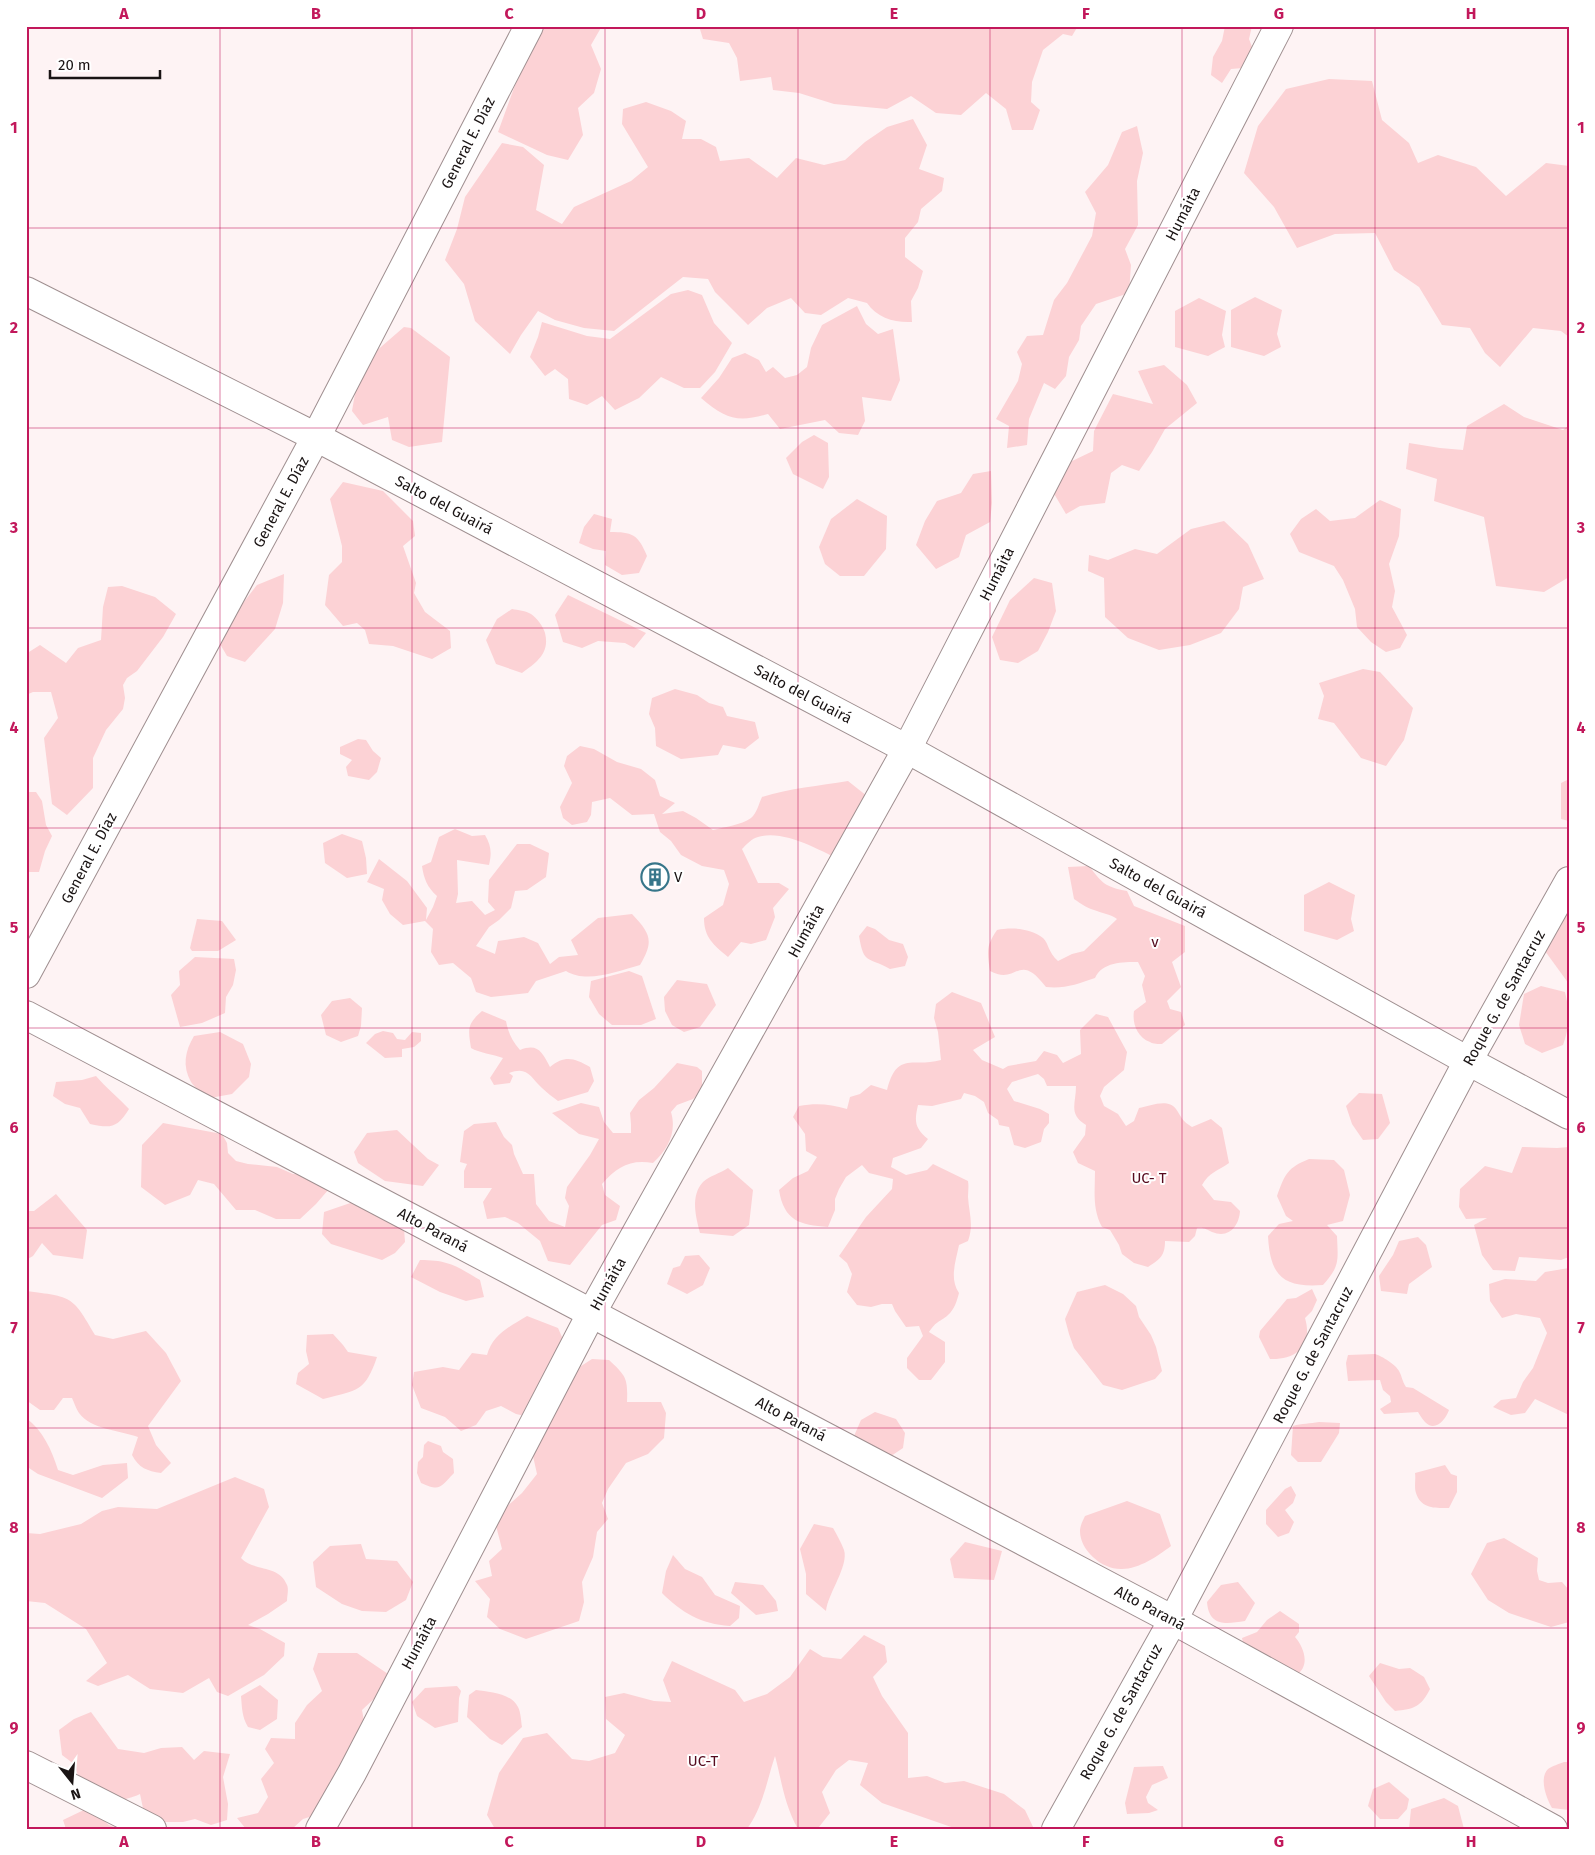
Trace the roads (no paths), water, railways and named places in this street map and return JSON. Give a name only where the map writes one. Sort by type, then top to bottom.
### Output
[{"type":"street","name":"General E. Díaz","points":[[26,974],[316,437],[528,26]]},
{"type":"street","name":"Humáita","points":[[320,1829],[352,1773],[591,1314],[907,749],[1279,26]]},
{"type":"street","name":"Salto del Guairá","points":[[26,291],[316,437],[907,749],[1468,1061],[1569,1115]]},
{"type":"street","name":"Roque G. de Santacruz","points":[[1056,1829],[1173,1620],[1468,1061],[1569,881]]},
{"type":"street","name":"Alto Paraná","points":[[26,1015],[1173,1620],[1553,1829]]},
{"type":"street","points":[[26,1765],[152,1829]]},
{"type":"place","name":"V","points":[[655,877]]},
{"type":"park label","name":"v","points":[[1155,942]]},
{"type":"park label","name":"UC- T","points":[[1149,1178]]},
{"type":"park label","name":"UC-T","points":[[703,1761]]}]
